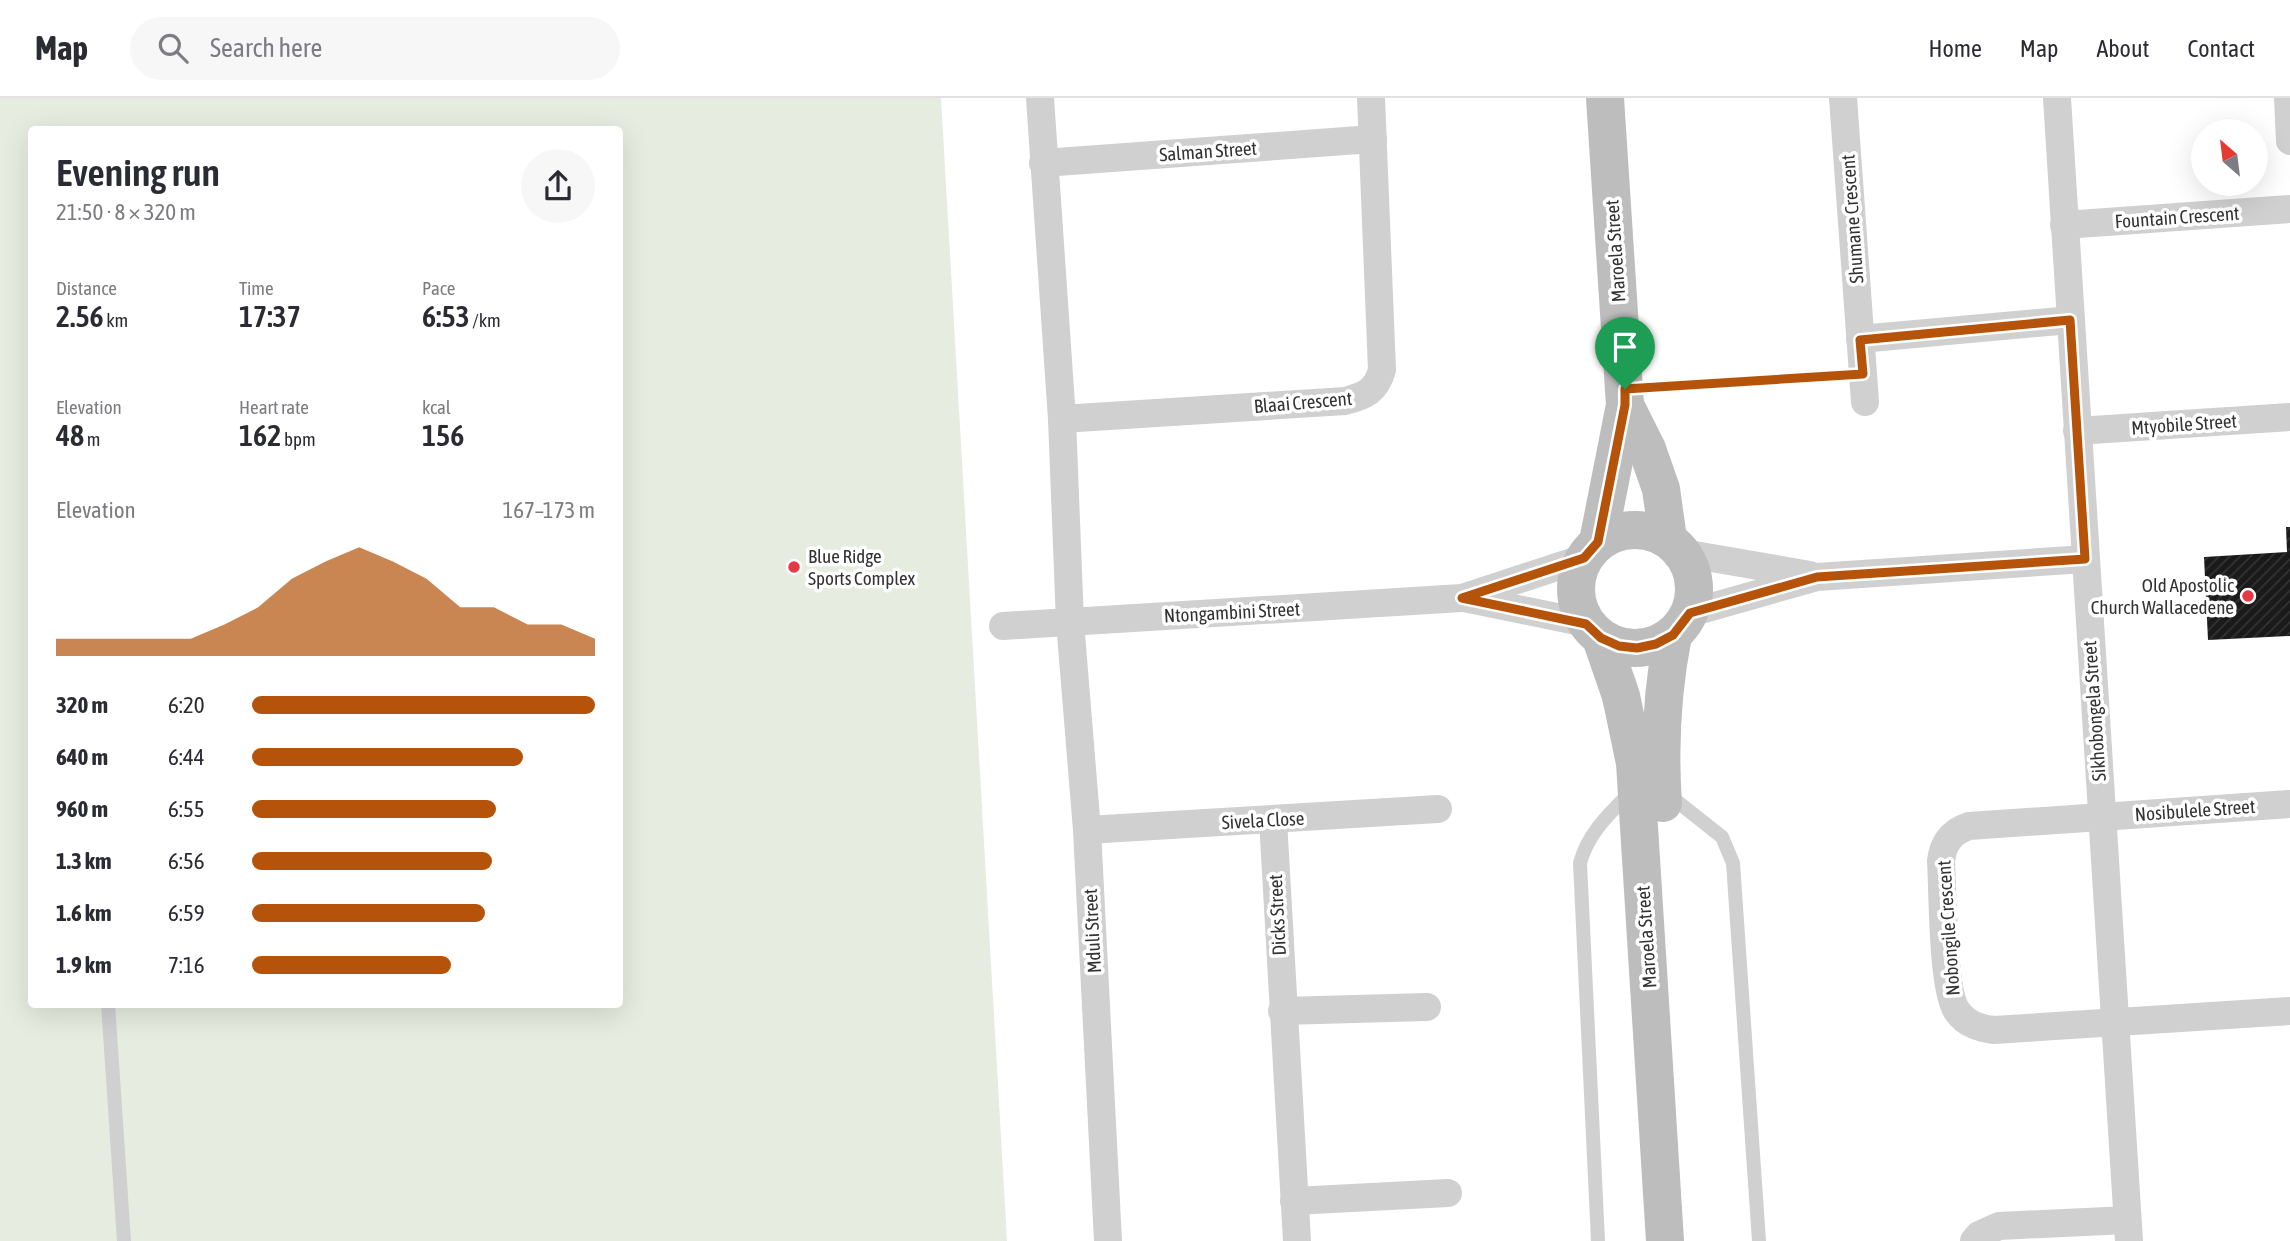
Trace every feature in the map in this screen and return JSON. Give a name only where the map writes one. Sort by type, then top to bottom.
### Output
[{"type":"street","points":[[1040,98],[1062,419],[1070,622]]},
{"type":"street","name":"Blaai Crescent","points":[[1062,419],[1345,401],[1364,397],[1374,389],[1382,370],[1371,98]]},
{"type":"street","name":"Maroela Street","points":[[1605,98],[1625,397],[1591,550],[1576,579],[1576,591],[1577,602],[1594,631],[1649,788],[1688,1241]]},
{"type":"street","name":"Shumane Crescent","points":[[1843,98],[1865,402]]},
{"type":"street","name":"Sikhobongela Street","points":[[2057,98],[2128,1231]]},
{"type":"street","points":[[2288,98],[2290,141]]},
{"type":"street","name":"Salman Street","points":[[1043,163],[1373,139]]},
{"type":"street","name":"Fountain Crescent","points":[[2064,225],[2290,209]]},
{"type":"street","points":[[1860,340],[2070,320]]},
{"type":"street","name":"Maroela Street","points":[[1625,397],[1661,489],[1676,546],[1692,572],[1694,592],[1681,624],[1663,693],[1660,734],[1649,788],[1665,1241]]},
{"type":"street","name":"Mtyobile Street","points":[[2077,431],[2290,417]]},
{"type":"street","points":[[1591,550],[1614,533],[1633,529],[1651,531],[1676,546],[1817,577]]},
{"type":"street","name":"Ntongambini Street","points":[[1003,626],[1462,598],[1591,550]]},
{"type":"street","points":[[1594,631],[1619,646],[1637,648],[1656,644],[1681,624],[1817,577],[2085,559]]},
{"type":"street","name":"Ntongambini Street","points":[[1462,598],[1594,631]]},
{"type":"street","name":"Mduli Street","points":[[1070,622],[1087,830],[1108,1241]]},
{"type":"street","name":"Nosibulele Street","points":[[2101,817],[2290,804]]},
{"type":"street","name":"Sivela Close","points":[[1087,830],[1438,809]]},
{"type":"street","name":"Nobongile Crescent","points":[[2101,817],[1969,827],[1952,835],[1945,843],[1941,861],[1948,987],[1956,1009],[1963,1018],[1983,1029],[1994,1030],[2290,1011]]},
{"type":"street","name":"Dicks Street","points":[[1273,820],[1297,1241]]},
{"type":"street","points":[[1282,1011],[1427,1007]]},
{"type":"street","points":[[1294,1201],[1448,1193]]},
{"type":"street","points":[[1974,1241],[1979,1235],[1999,1226],[2128,1231]]},
{"type":"lane","points":[[1598,1241],[1580,863],[1592,833],[1649,788],[1722,837],[1733,863],[1759,1241]]},
{"type":"lane","points":[[108,1008],[124,1241]]},
{"type":"path","points":[[1625,397],[1863,374]]},
{"type":"shaded area","name":"Blue Ridge Sports Complex","points":[[0,98],[941,98],[1007,1241],[0,1241]]},
{"type":"building","name":"Old Apostolic Church Wallacedene","points":[[2286,527],[2290,527],[2290,636],[2208,640],[2204,557],[2287,552]]},
{"type":"place","name":"Blue Ridge Sports Complex","points":[[794,567]]},
{"type":"place","name":"Old Apostolic Church Wallacedene","points":[[2248,596]]},
{"type":"route","points":[[2070,320],[2085,559],[1817,577],[1690,613],[1673,635],[1656,644],[1637,648],[1619,646],[1601,638],[1586,624],[1462,598],[1584,558],[1598,542],[1625,405],[1625,389],[1863,374],[1860,340],[2070,320]]}]
